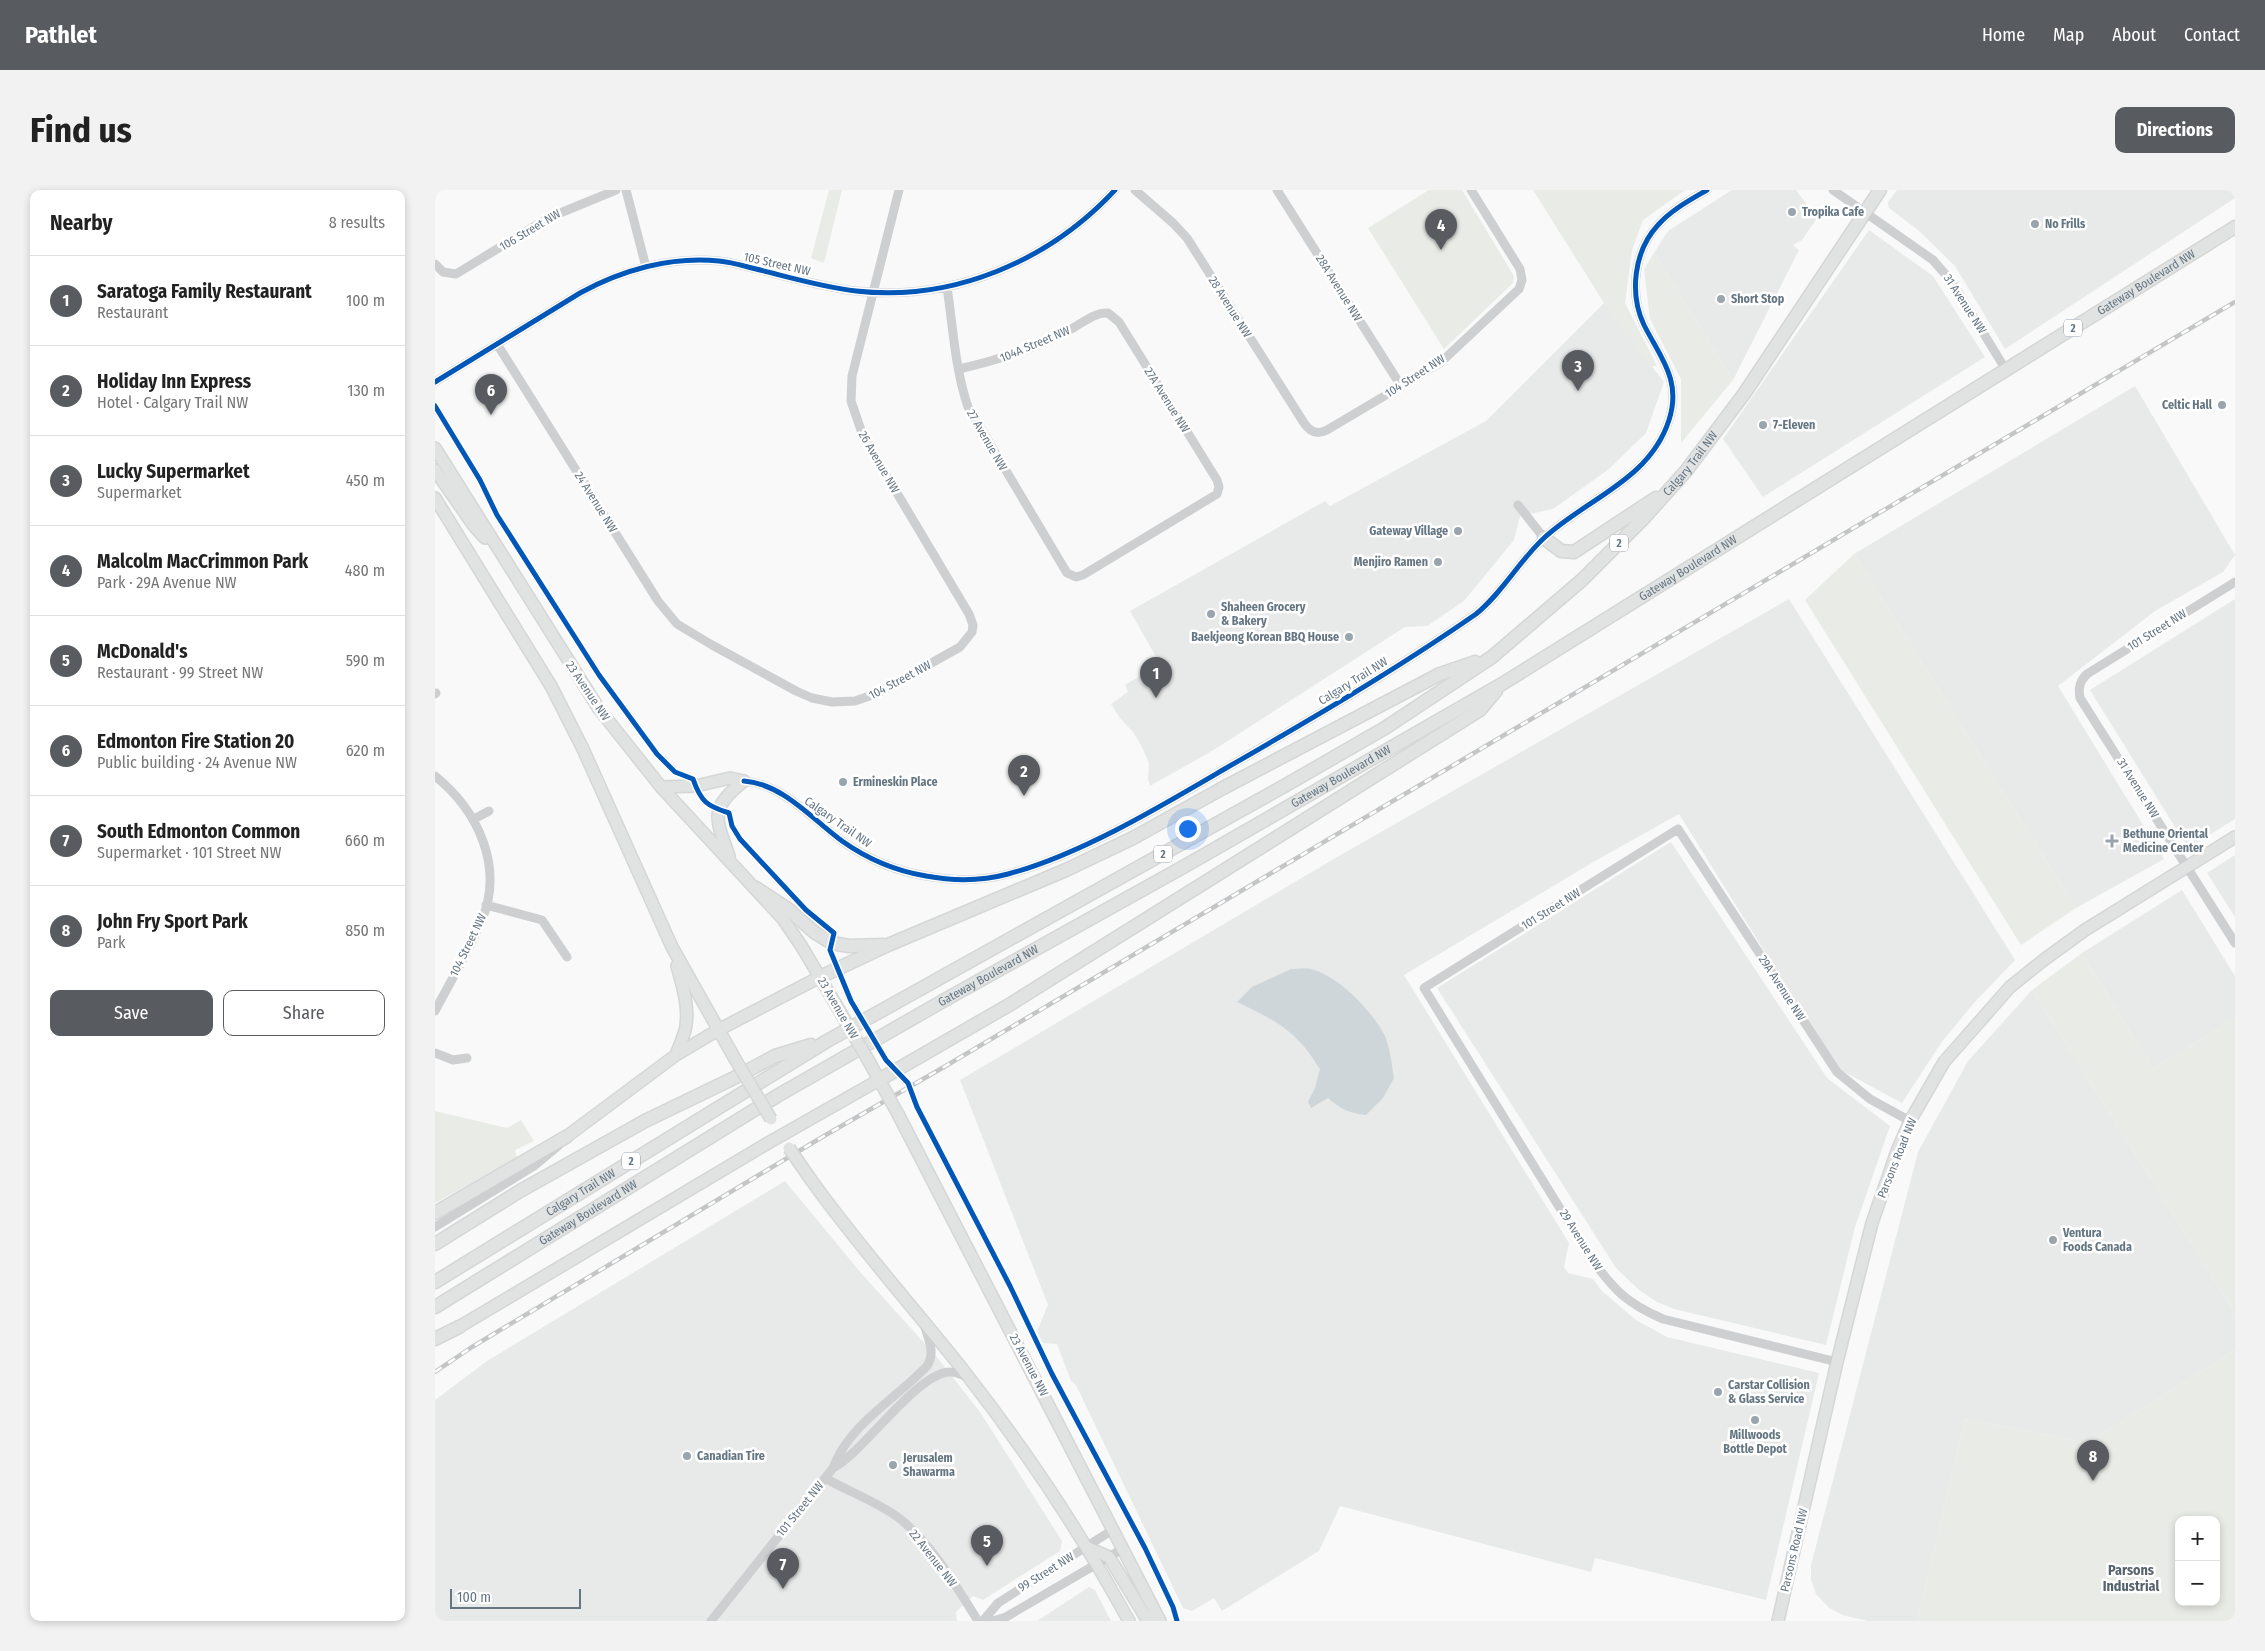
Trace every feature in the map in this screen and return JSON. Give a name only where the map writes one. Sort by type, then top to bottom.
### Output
[{"type":"highway","name":"Calgary Trail NW","points":[[435,1282],[827,1041],[1303,776],[1385,728],[1492,657],[1571,590],[1643,519],[1696,459],[1745,394],[1880,190]]},
{"type":"highway","name":"Gateway Boulevard NW","points":[[435,1307],[785,1092],[950,996],[1185,866],[1502,684],[2235,227]]},
{"type":"highway","points":[[1544,538],[1561,551],[1574,552],[1671,488]]},
{"type":"highway","points":[[820,977],[888,945],[1083,862],[1133,838],[1223,788],[1440,674],[1492,657]]},
{"type":"highway","points":[[879,1080],[1009,1004],[1480,710],[1502,684]]},
{"type":"highway","points":[[756,888],[788,909],[814,932],[832,942],[849,946],[888,945]]},
{"type":"highway","points":[[435,1244],[520,1192],[645,1121],[732,1080],[775,1056],[827,1041]]},
{"type":"highway","points":[[435,1213],[566,1137]]},
{"type":"highway","points":[[435,1339],[459,1327]]},
{"type":"main road","name":"23 Avenue NW","points":[[435,448],[599,709],[661,787],[756,888],[793,934],[820,977],[899,1116],[1124,1548],[1160,1621]]},
{"type":"main road","points":[[435,470],[474,526],[505,560]]},
{"type":"main road","points":[[435,498],[551,686],[579,742],[672,947],[718,1030],[781,1136],[830,1207],[923,1319],[969,1378],[1086,1547],[1129,1621]]},
{"type":"main road","points":[[661,787],[695,786],[731,778],[744,781]]},
{"type":"main road","points":[[730,860],[717,816],[723,799],[744,781]]},
{"type":"main road","name":"Parsons Road NW","points":[[1778,1621],[1837,1362],[1872,1223],[1897,1151],[1911,1121],[1944,1062],[2010,987],[2073,939],[2235,837]]},
{"type":"main road","points":[[672,947],[685,995],[686,1012],[686,1026],[676,1055]]},
{"type":"main road","points":[[566,1137],[676,1055],[718,1030],[820,977]]},
{"type":"main road","points":[[459,1327],[879,1080]]},
{"type":"main road","points":[[1086,1547],[1109,1557],[1148,1621]]},
{"type":"street","name":"106 Street NW","points":[[435,264],[439,270],[447,274],[451,275],[461,272],[561,211],[615,190]]},
{"type":"street","points":[[626,190],[645,267]]},
{"type":"street","name":"26 Avenue NW","points":[[899,190],[852,376],[850,393],[853,410],[863,436],[969,614],[973,625],[972,632]]},
{"type":"street","name":"105 Street NW","points":[[435,382],[592,286],[617,275],[645,267],[681,260],[720,260],[840,288],[873,293],[947,287],[989,275],[1034,254],[1077,226],[1115,190]]},
{"type":"street","name":"28 Avenue NW","points":[[1135,190],[1173,223],[1187,238],[1304,423],[1309,430],[1315,433]]},
{"type":"street","name":"28A Avenue NW","points":[[1277,190],[1401,386]]},
{"type":"street","name":"104 Street NW","points":[[1315,433],[1327,430],[1441,363],[1516,292],[1522,280],[1517,263],[1471,190]]},
{"type":"street","name":"Calgary Trail NW","points":[[744,781],[769,787],[844,842],[867,856],[895,868],[923,876],[959,879],[998,876],[1028,868],[1108,833],[1174,798],[1345,698],[1431,644],[1485,607],[1544,538],[1623,481],[1649,455],[1665,432],[1672,408],[1672,386],[1665,361],[1641,317],[1636,297],[1636,274],[1643,249],[1658,225],[1674,211],[1707,190]]},
{"type":"street","points":[[1833,190],[1865,212]]},
{"type":"street","name":"31 Avenue NW","points":[[1865,212],[1922,251],[1948,277],[2006,370]]},
{"type":"street","name":"27 Avenue NW","points":[[947,287],[964,395],[974,419],[1064,570],[1071,576]]},
{"type":"street","name":"104A Street NW","points":[[959,369],[1019,353],[1063,334],[1096,315],[1108,313]]},
{"type":"street","name":"27A Avenue NW","points":[[1071,576],[1083,575],[1212,499],[1218,490],[1217,480],[1119,322],[1108,313]]},
{"type":"street","name":"24 Avenue NW","points":[[497,344],[664,610],[677,624],[711,645]]},
{"type":"street","points":[[1518,505],[1544,538]]},
{"type":"street","name":"101 Street NW","points":[[2081,682],[2091,671],[2235,582]]},
{"type":"street","name":"104 Street NW","points":[[711,645],[804,695],[823,700],[843,702],[865,698],[889,687],[960,647],[972,632]]},
{"type":"street","name":"31 Avenue NW","points":[[2081,682],[2081,698],[2235,943]]},
{"type":"street","name":"104 Street NW","points":[[435,776],[458,796],[474,819],[484,844],[489,883],[481,922],[435,1011]]},
{"type":"street","points":[[474,819],[489,811]]},
{"type":"street","name":"101 Street NW","points":[[1424,988],[1678,829]]},
{"type":"street","name":"29A Avenue NW","points":[[1678,829],[1837,1072],[1870,1099],[1911,1121]]},
{"type":"street","points":[[486,905],[543,920],[567,957]]},
{"type":"street","name":"29 Avenue NW","points":[[1424,988],[1590,1257],[1621,1296],[1647,1312],[1663,1319],[1837,1362]]},
{"type":"street","points":[[435,1053],[453,1060],[467,1058]]},
{"type":"street","points":[[435,1228],[534,1166],[550,1154],[566,1137]]},
{"type":"street","name":"101 Street NW","points":[[711,1621],[720,1617],[833,1468],[838,1455],[863,1424],[930,1362],[931,1351],[923,1319]]},
{"type":"street","points":[[435,1344],[459,1327]]},
{"type":"street","name":"101 Street NW","points":[[833,1468],[845,1462],[899,1406],[935,1376],[950,1372],[969,1378]]},
{"type":"street","name":"22 Avenue NW","points":[[825,1478],[883,1508],[908,1526],[948,1575],[977,1621]]},
{"type":"street","name":"99 Street NW","points":[[983,1621],[998,1603],[1114,1529]]},
{"type":"street","name":"99 Street NW","points":[[993,1621],[1006,1617],[1124,1548]]},
{"type":"shaded area","points":[[829,190],[842,190],[824,263],[811,258]]},
{"type":"shaded area","points":[[1429,190],[1462,190],[1514,276],[1513,283],[1444,349],[1368,228]]},
{"type":"shaded area","points":[[1533,190],[1685,190],[1643,220],[1632,250],[1625,303],[1657,366],[1650,366],[1604,303]]},
{"type":"shaded area","points":[[1732,190],[1796,190],[1817,218],[1802,240],[1793,245],[1799,250],[1733,380],[1654,253],[1668,231]]},
{"type":"shaded area","points":[[1897,190],[2235,190],[2235,198],[2005,349],[1955,266],[1918,230],[1889,208],[1888,202]]},
{"type":"shaded area","points":[[1869,230],[1933,276],[1985,357],[1763,497],[1723,439]]},
{"type":"shaded area","points":[[1654,253],[1733,380],[1681,443],[1681,379],[1650,319],[1644,269]]},
{"type":"shaded area","points":[[1604,303],[1664,382],[1646,433],[1609,469],[1553,509],[1520,516],[1514,540],[1464,601],[1427,626],[1405,627],[1212,751],[1150,786],[1148,779],[1149,763],[1141,745],[1111,704],[1128,692],[1125,685],[1160,664],[1130,611],[1325,501],[1330,506],[1486,421]]},
{"type":"shaded area","points":[[2135,386],[2235,555],[2223,572],[2155,611],[2058,686],[2164,859],[2076,908],[1854,554]]},
{"type":"shaded area","points":[[1854,554],[2076,908],[2021,945],[1805,600]]},
{"type":"shaded area","points":[[1789,599],[2015,960],[1973,1004],[1941,1043],[1902,1103],[1837,1068],[1679,814],[1595,861],[1404,975],[1569,1243],[1564,1267],[1568,1273],[1593,1279],[1602,1291],[1636,1320],[1667,1337],[1819,1373],[1766,1600],[1595,1558],[1591,1572],[1340,1506],[1319,1551],[1222,1611],[1214,1598],[1192,1611],[1183,1608],[1076,1385],[1071,1381],[1057,1344],[1043,1343],[1037,1331],[1048,1305],[960,1080],[1332,860]]},
{"type":"shaded area","points":[[2235,599],[2235,819],[2188,848],[2090,690]]},
{"type":"shaded area","points":[[1671,842],[1827,1078],[1890,1126],[1855,1227],[1826,1345],[1674,1309],[1657,1302],[1639,1290],[1616,1268],[1437,988]]},
{"type":"shaded area","points":[[2235,855],[2235,917],[2207,873]]},
{"type":"shaded area","points":[[2182,890],[2235,976],[2235,1018],[2153,1069],[2082,953]]},
{"type":"shaded area","points":[[2082,953],[2153,1069],[2235,1018],[2235,1313],[2032,990]]},
{"type":"shaded area","points":[[1291,969],[1311,969],[1333,979],[1354,996],[1372,1016],[1385,1036],[1390,1051],[1394,1078],[1383,1098],[1366,1115],[1345,1110],[1328,1098],[1311,1108],[1308,1102],[1315,1088],[1320,1069],[1311,1055],[1294,1035],[1285,1028],[1237,1002],[1252,987]]},
{"type":"shaded area","points":[[2032,990],[2235,1313],[2235,1350],[2087,1443],[1965,1419],[1917,1621],[1868,1621],[1842,1615],[1828,1607],[1816,1594],[1811,1580],[1811,1565],[1918,1152],[1968,1061]]},
{"type":"shaded area","points":[[435,1111],[507,1128],[521,1120],[534,1141],[515,1150],[517,1158],[435,1203]]},
{"type":"shaded area","points":[[785,1181],[861,1273],[936,1356],[980,1412],[1062,1541],[1060,1551],[983,1600],[973,1596],[956,1612],[957,1621],[435,1621],[435,1400],[487,1361]]},
{"type":"shaded area","points":[[2235,1350],[2235,1621],[1917,1621],[1965,1419],[2087,1443]]},
{"type":"shaded area","points":[[1089,1587],[1095,1590],[1111,1621],[1037,1621]]},
{"type":"railway","points":[[435,1372],[472,1347],[824,1136],[944,1067],[2235,302]]},
{"type":"cycle path","points":[[435,382],[580,293],[630,271],[647,266],[683,261],[719,261],[856,291],[892,293],[928,290],[963,283],[997,271],[1030,256],[1060,237],[1089,215],[1115,190]]},
{"type":"cycle path","points":[[744,781],[772,789],[784,796],[842,841],[882,863],[904,871],[936,878],[988,878],[1035,866],[1090,843],[1117,829],[1171,800],[1414,656],[1476,614],[1495,596],[1544,538],[1632,473],[1660,441],[1669,420],[1673,393],[1667,370],[1639,313],[1636,300],[1636,273],[1644,247],[1658,225],[1675,210],[1707,190]]},
{"type":"cycle path","points":[[435,406],[480,480],[497,515],[599,675],[657,754],[675,772],[693,779],[699,793],[706,802],[715,808],[729,813],[732,826],[740,839],[806,910],[834,933],[830,950],[851,1001],[886,1060],[908,1083],[917,1107],[1010,1286],[1052,1374],[1145,1548],[1173,1607],[1177,1621]]},
{"type":"place","name":"Tropika Cafe","points":[[1792,212]]},
{"type":"place","name":"No Frills","points":[[2035,224]]},
{"type":"place","name":"Malcolm MacCrimmon Park","points":[[1441,250]]},
{"type":"place","name":"Short Stop","points":[[1721,299]]},
{"type":"place","name":"Lucky Supermarket","points":[[1578,391]]},
{"type":"place","name":"Celtic Hall","points":[[2222,405]]},
{"type":"place","name":"Edmonton Fire Station 20","points":[[491,415]]},
{"type":"place","name":"7-Eleven","points":[[1763,425]]},
{"type":"place","name":"Gateway Village","points":[[1458,531]]},
{"type":"place","name":"Menjiro Ramen","points":[[1438,562]]},
{"type":"place","name":"Shaheen Grocery & Bakery","points":[[1211,614]]},
{"type":"place","name":"Baekjeong Korean BBQ House","points":[[1349,637]]},
{"type":"place","name":"Saratoga Family Restaurant","points":[[1156,698]]},
{"type":"place","name":"Ermineskin Place","points":[[843,782]]},
{"type":"place","name":"Holiday Inn Express","points":[[1024,796]]},
{"type":"place","name":"Bethune Oriental Medicine Center","points":[[2112,841]]},
{"type":"place","name":"Ventura Foods Canada","points":[[2053,1240]]},
{"type":"place","name":"Carstar Collision & Glass Service","points":[[1718,1392]]},
{"type":"place","name":"Millwoods Bottle Depot","points":[[1755,1420]]},
{"type":"place","name":"Canadian Tire","points":[[687,1456]]},
{"type":"place","name":"Jerusalem Shawarma","points":[[893,1465]]},
{"type":"place","name":"John Fry Sport Park","points":[[2093,1481]]},
{"type":"place","name":"McDonald's","points":[[987,1566]]},
{"type":"place","name":"South Edmonton Common","points":[[783,1589]]},
{"type":"district","name":"Parsons Industrial","points":[[2131,1578]]}]
